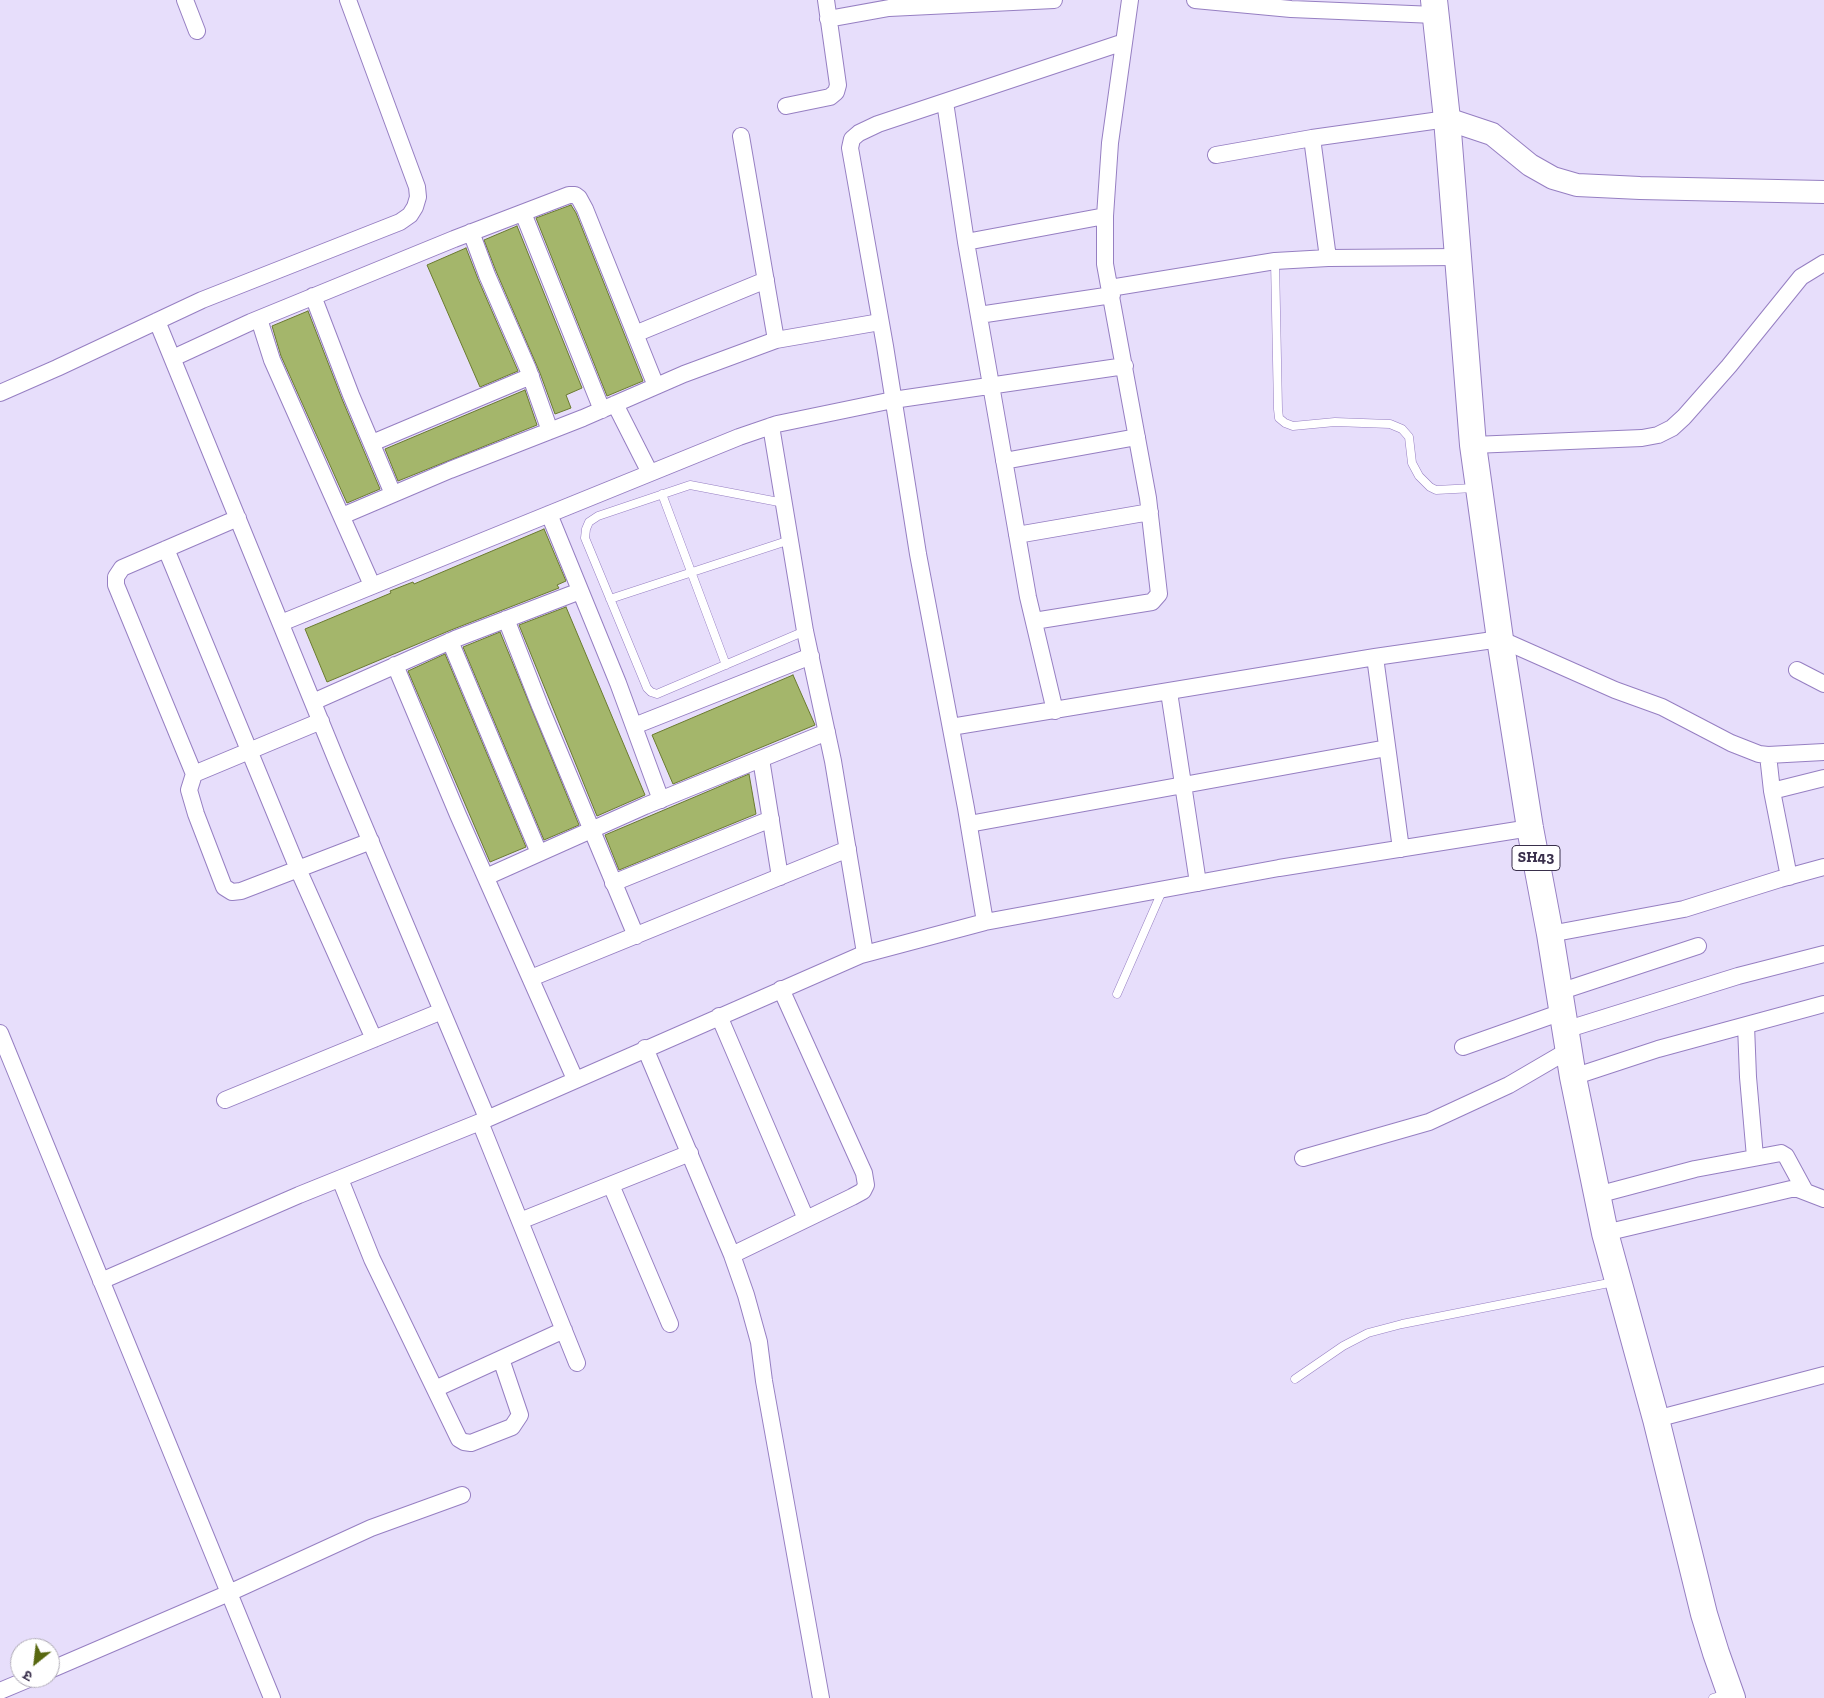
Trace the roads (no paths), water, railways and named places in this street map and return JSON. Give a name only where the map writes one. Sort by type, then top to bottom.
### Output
[{"type":"main road","name":"SH43","points":[[1434,8],[1447,119],[1478,488],[1530,828],[1550,934],[1573,1077],[1605,1233],[1656,1420],[1704,1614],[1716,1653],[1725,1696]]},
{"type":"street","points":[[185,0],[197,32]]},
{"type":"street","points":[[0,393],[58,368],[202,300],[400,222],[410,215],[418,197],[417,187],[348,0]]},
{"type":"street","points":[[786,106],[830,97],[836,92],[838,85],[826,0]]},
{"type":"street","points":[[828,19],[889,8],[1054,0]]},
{"type":"street","points":[[1034,621],[1152,602],[1157,598],[1160,589],[1150,512],[1105,264],[1105,216],[1110,143],[1130,0]]},
{"type":"street","points":[[1195,0],[1291,8],[1434,8]]},
{"type":"street","points":[[985,922],[969,824],[918,554],[850,148],[852,139],[859,133],[878,124],[1124,42]]},
{"type":"street","points":[[944,102],[966,242],[1017,535],[1034,621],[1055,711]]},
{"type":"street","points":[[1216,155],[1312,138],[1447,119],[1492,134],[1530,165],[1553,178],[1577,184],[1640,188],[1824,192]]},
{"type":"street","points":[[741,136],[776,340]]},
{"type":"street","points":[[1312,138],[1328,258]]},
{"type":"street","points":[[173,358],[258,319],[471,232],[569,195],[575,195],[579,198],[656,386]]},
{"type":"street","points":[[523,213],[609,407],[650,473]]},
{"type":"street","points":[[966,242],[1105,216]]},
{"type":"street","points":[[471,232],[487,275],[531,376],[550,431]]},
{"type":"street","points":[[979,315],[1275,261],[1328,258],[1459,257]]},
{"type":"street","points":[[1473,445],[1642,438],[1658,435],[1672,428],[1684,418],[1729,366],[1801,277],[1824,263]]},
{"type":"street","points":[[635,334],[766,280]]},
{"type":"street","points":[[314,296],[393,494]]},
{"type":"street","points":[[258,319],[272,360],[372,585]]},
{"type":"street","points":[[158,321],[442,1012],[520,1221],[577,1364]]},
{"type":"street","points":[[342,516],[450,470],[609,407],[684,374],[776,340],[880,322]]},
{"type":"street","points":[[281,623],[650,473],[771,426],[893,400],[1125,366]]},
{"type":"street","points":[[372,442],[531,376]]},
{"type":"street","points":[[771,426],[806,631],[827,732],[865,953]]},
{"type":"street","points":[[1004,461],[1137,437]]},
{"type":"street","points":[[1017,535],[1150,512]]},
{"type":"street","points":[[549,514],[634,726],[661,800]]},
{"type":"street","points":[[238,518],[122,568],[116,577],[116,584],[194,774],[189,790],[196,814],[224,887],[232,892],[241,891],[371,841]]},
{"type":"street","points":[[166,549],[298,869],[374,1039]]},
{"type":"street","points":[[313,702],[450,641],[580,591]]},
{"type":"street","points":[[506,619],[612,883],[636,936]]},
{"type":"street","points":[[951,727],[1375,657],[1500,639],[1615,690],[1662,707],[1731,743],[1758,754],[1824,752]]},
{"type":"street","points":[[450,641],[538,853]]},
{"type":"street","points":[[634,726],[811,656]]},
{"type":"street","points":[[1375,657],[1401,849]]},
{"type":"street","points":[[395,665],[575,1079]]},
{"type":"street","points":[[1797,670],[1824,684]]},
{"type":"street","points":[[1169,692],[1198,883]]},
{"type":"street","points":[[194,774],[321,721]]},
{"type":"street","points":[[486,877],[661,800],[827,732]]},
{"type":"street","points":[[969,824],[1387,748]]},
{"type":"street","points":[[1768,755],[1772,791],[1789,877]]},
{"type":"street","points":[[761,759],[780,877]]},
{"type":"street","points":[[1772,791],[1824,778]]},
{"type":"street","points":[[612,883],[771,819]]},
{"type":"street","points":[[101,1281],[483,1120],[865,953],[985,922],[1198,883],[1530,828]]},
{"type":"street","points":[[530,978],[848,849]]},
{"type":"street","points":[[1550,934],[1684,909],[1824,867]]},
{"type":"street","points":[[1303,1158],[1429,1122],[1508,1085],[1564,1021],[1698,946]]},
{"type":"street","points":[[1463,1047],[1824,954]]},
{"type":"street","points":[[732,1255],[863,1191],[866,1185],[866,1179],[781,989]]},
{"type":"street","points":[[1573,1077],[1658,1049],[1824,1004]]},
{"type":"street","points":[[225,1100],[442,1012]]},
{"type":"street","points":[[719,1016],[806,1219]]},
{"type":"street","points":[[1746,1025],[1748,1077],[1755,1157]]},
{"type":"street","points":[[0,1033],[272,1698]]},
{"type":"street","points":[[645,1048],[732,1255],[759,1342],[766,1391],[821,1698]]},
{"type":"street","points":[[520,1221],[690,1153]]},
{"type":"street","points":[[1597,1195],[1695,1169],[1780,1153],[1786,1156],[1805,1191]]},
{"type":"street","points":[[340,1179],[372,1259],[459,1439],[464,1442],[471,1443],[512,1427],[520,1415],[501,1359]]},
{"type":"street","points":[[611,1185],[670,1324]]},
{"type":"street","points":[[1605,1233],[1791,1189],[1805,1191],[1824,1199]]},
{"type":"street","points":[[435,1388],[564,1330]]},
{"type":"street","points":[[1656,1420],[1824,1375]]},
{"type":"street","points":[[60,1666],[229,1593],[371,1528],[462,1495]]},
{"type":"lane","points":[[1275,261],[1279,418],[1285,423],[1294,426],[1335,422],[1390,424],[1402,428],[1409,437],[1412,463],[1419,476],[1430,487],[1436,490],[1478,488]]},
{"type":"lane","points":[[784,503],[690,485],[598,516],[589,522],[584,538],[647,688],[651,692],[657,694],[664,692],[806,631]]},
{"type":"lane","points":[[662,494],[726,665]]},
{"type":"lane","points":[[610,598],[790,540]]},
{"type":"lane","points":[[1117,994],[1164,889]]},
{"type":"lane","points":[[1295,1380],[1344,1346],[1368,1333],[1402,1324],[1618,1281]]}]
